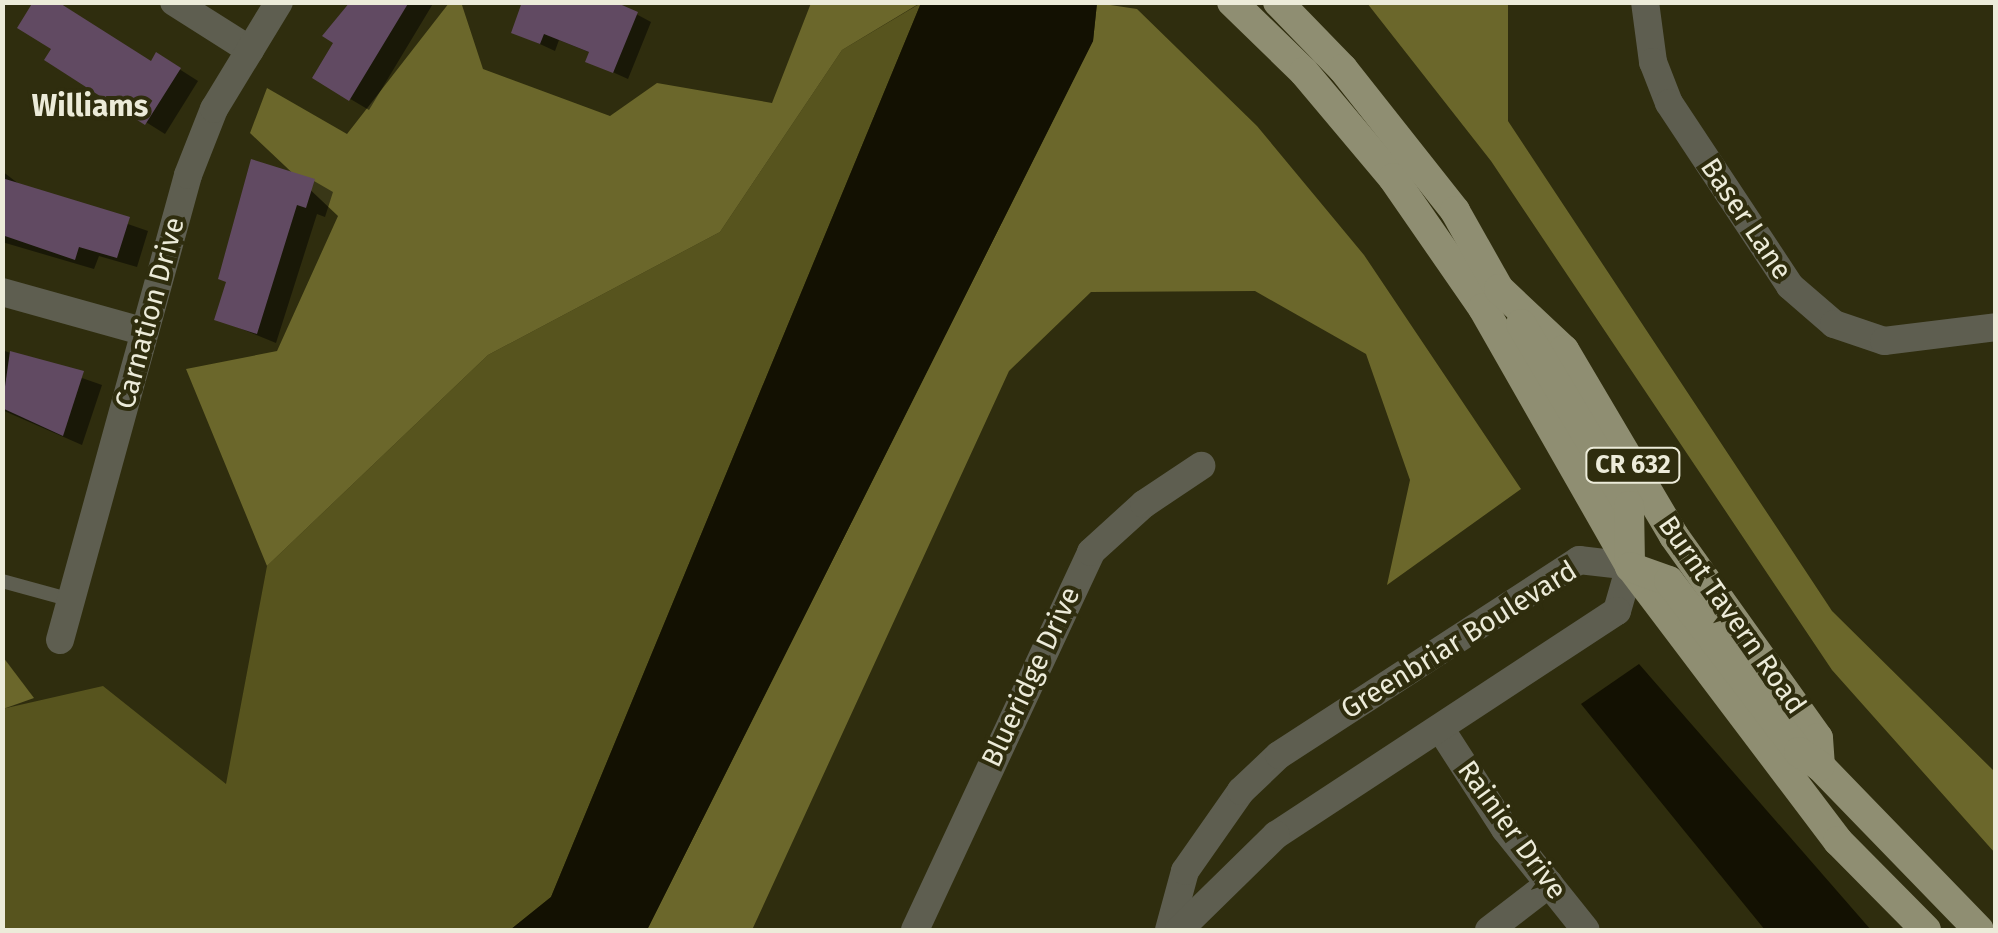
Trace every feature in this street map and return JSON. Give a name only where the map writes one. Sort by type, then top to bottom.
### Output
[{"type":"main road","name":"Burnt Tavern Road","points":[[1232,2],[1304,72],[1393,178],[1483,308],[1630,566],[1838,841],[1926,930]]},
{"type":"main road","name":"Burnt Tavern Road","points":[[1278,2],[1343,68],[1455,212],[1499,289],[1564,350],[1674,536],[1818,738],[1820,766],[1980,930]]},
{"type":"main road","points":[[1499,289],[1629,506],[1630,566],[1670,581],[1798,752],[1820,766]]},
{"type":"street","points":[[174,2],[250,50]]},
{"type":"street","name":"Carnation Drive","points":[[60,640],[188,175],[214,108],[279,2]]},
{"type":"street","name":"Baser Lane","points":[[1645,2],[1652,62],[1669,104],[1790,286],[1834,324],[1884,341],[1996,326]]},
{"type":"street","points":[[2,292],[146,332]]},
{"type":"street","name":"Blueridge Drive","points":[[919,929],[1091,552],[1144,504],[1201,466]]},
{"type":"street","name":"Greenbriar Boulevard","points":[[1169,930],[1184,870],[1241,791],[1279,755],[1579,560],[1630,566],[1617,611],[1276,835],[1179,930]]},
{"type":"street","name":"Rainier Drive","points":[[1440,728],[1549,884],[1586,930]]},
{"type":"street","points":[[1490,930],[1549,884]]},
{"type":"lane","points":[[2,581],[71,600]]},
{"type":"shaded area","points":[[461,2],[483,69],[610,116],[657,83],[772,103],[811,3],[920,3],[842,50],[720,232],[488,355],[267,566],[186,369],[277,351],[338,216],[250,133],[267,88],[347,134],[449,3]]},
{"type":"shaded area","points":[[921,3],[551,897],[510,930],[3,930],[2,709],[103,686],[226,784],[267,566],[488,355],[720,232],[842,50]]},
{"type":"shaded area","points":[[921,3],[1097,3],[1093,41],[647,930],[510,930],[551,897]]},
{"type":"shaded area","points":[[1097,3],[1137,9],[1257,126],[1364,255],[1521,489],[1387,585],[1410,480],[1366,354],[1255,291],[1091,292],[1009,371],[752,930],[647,930],[1093,41]]},
{"type":"shaded area","points":[[1367,3],[1508,3],[1508,121],[1832,611],[1995,772],[1995,853],[1832,670],[1491,161]]},
{"type":"shaded area","points":[[3,657],[34,698],[2,709]]},
{"type":"shaded area","points":[[1639,664],[1871,930],[1765,930],[1581,704]]},
{"type":"building","points":[[33,2],[58,2],[151,61],[156,52],[181,68],[145,125],[44,60],[51,49],[17,28]]},
{"type":"building","points":[[350,2],[409,2],[349,101],[312,78],[333,43],[322,36]]},
{"type":"building","points":[[522,2],[615,2],[638,12],[613,73],[585,62],[589,52],[544,34],[540,44],[511,33]]},
{"type":"building","points":[[251,159],[315,179],[306,208],[297,205],[257,334],[214,320],[226,282],[218,279]]},
{"type":"building","points":[[2,178],[130,217],[117,258],[79,247],[75,260],[2,235]]},
{"type":"building","points":[[10,351],[84,371],[63,436],[2,408]]},
{"type":"district","name":"Williams","points":[[90,106]]}]
